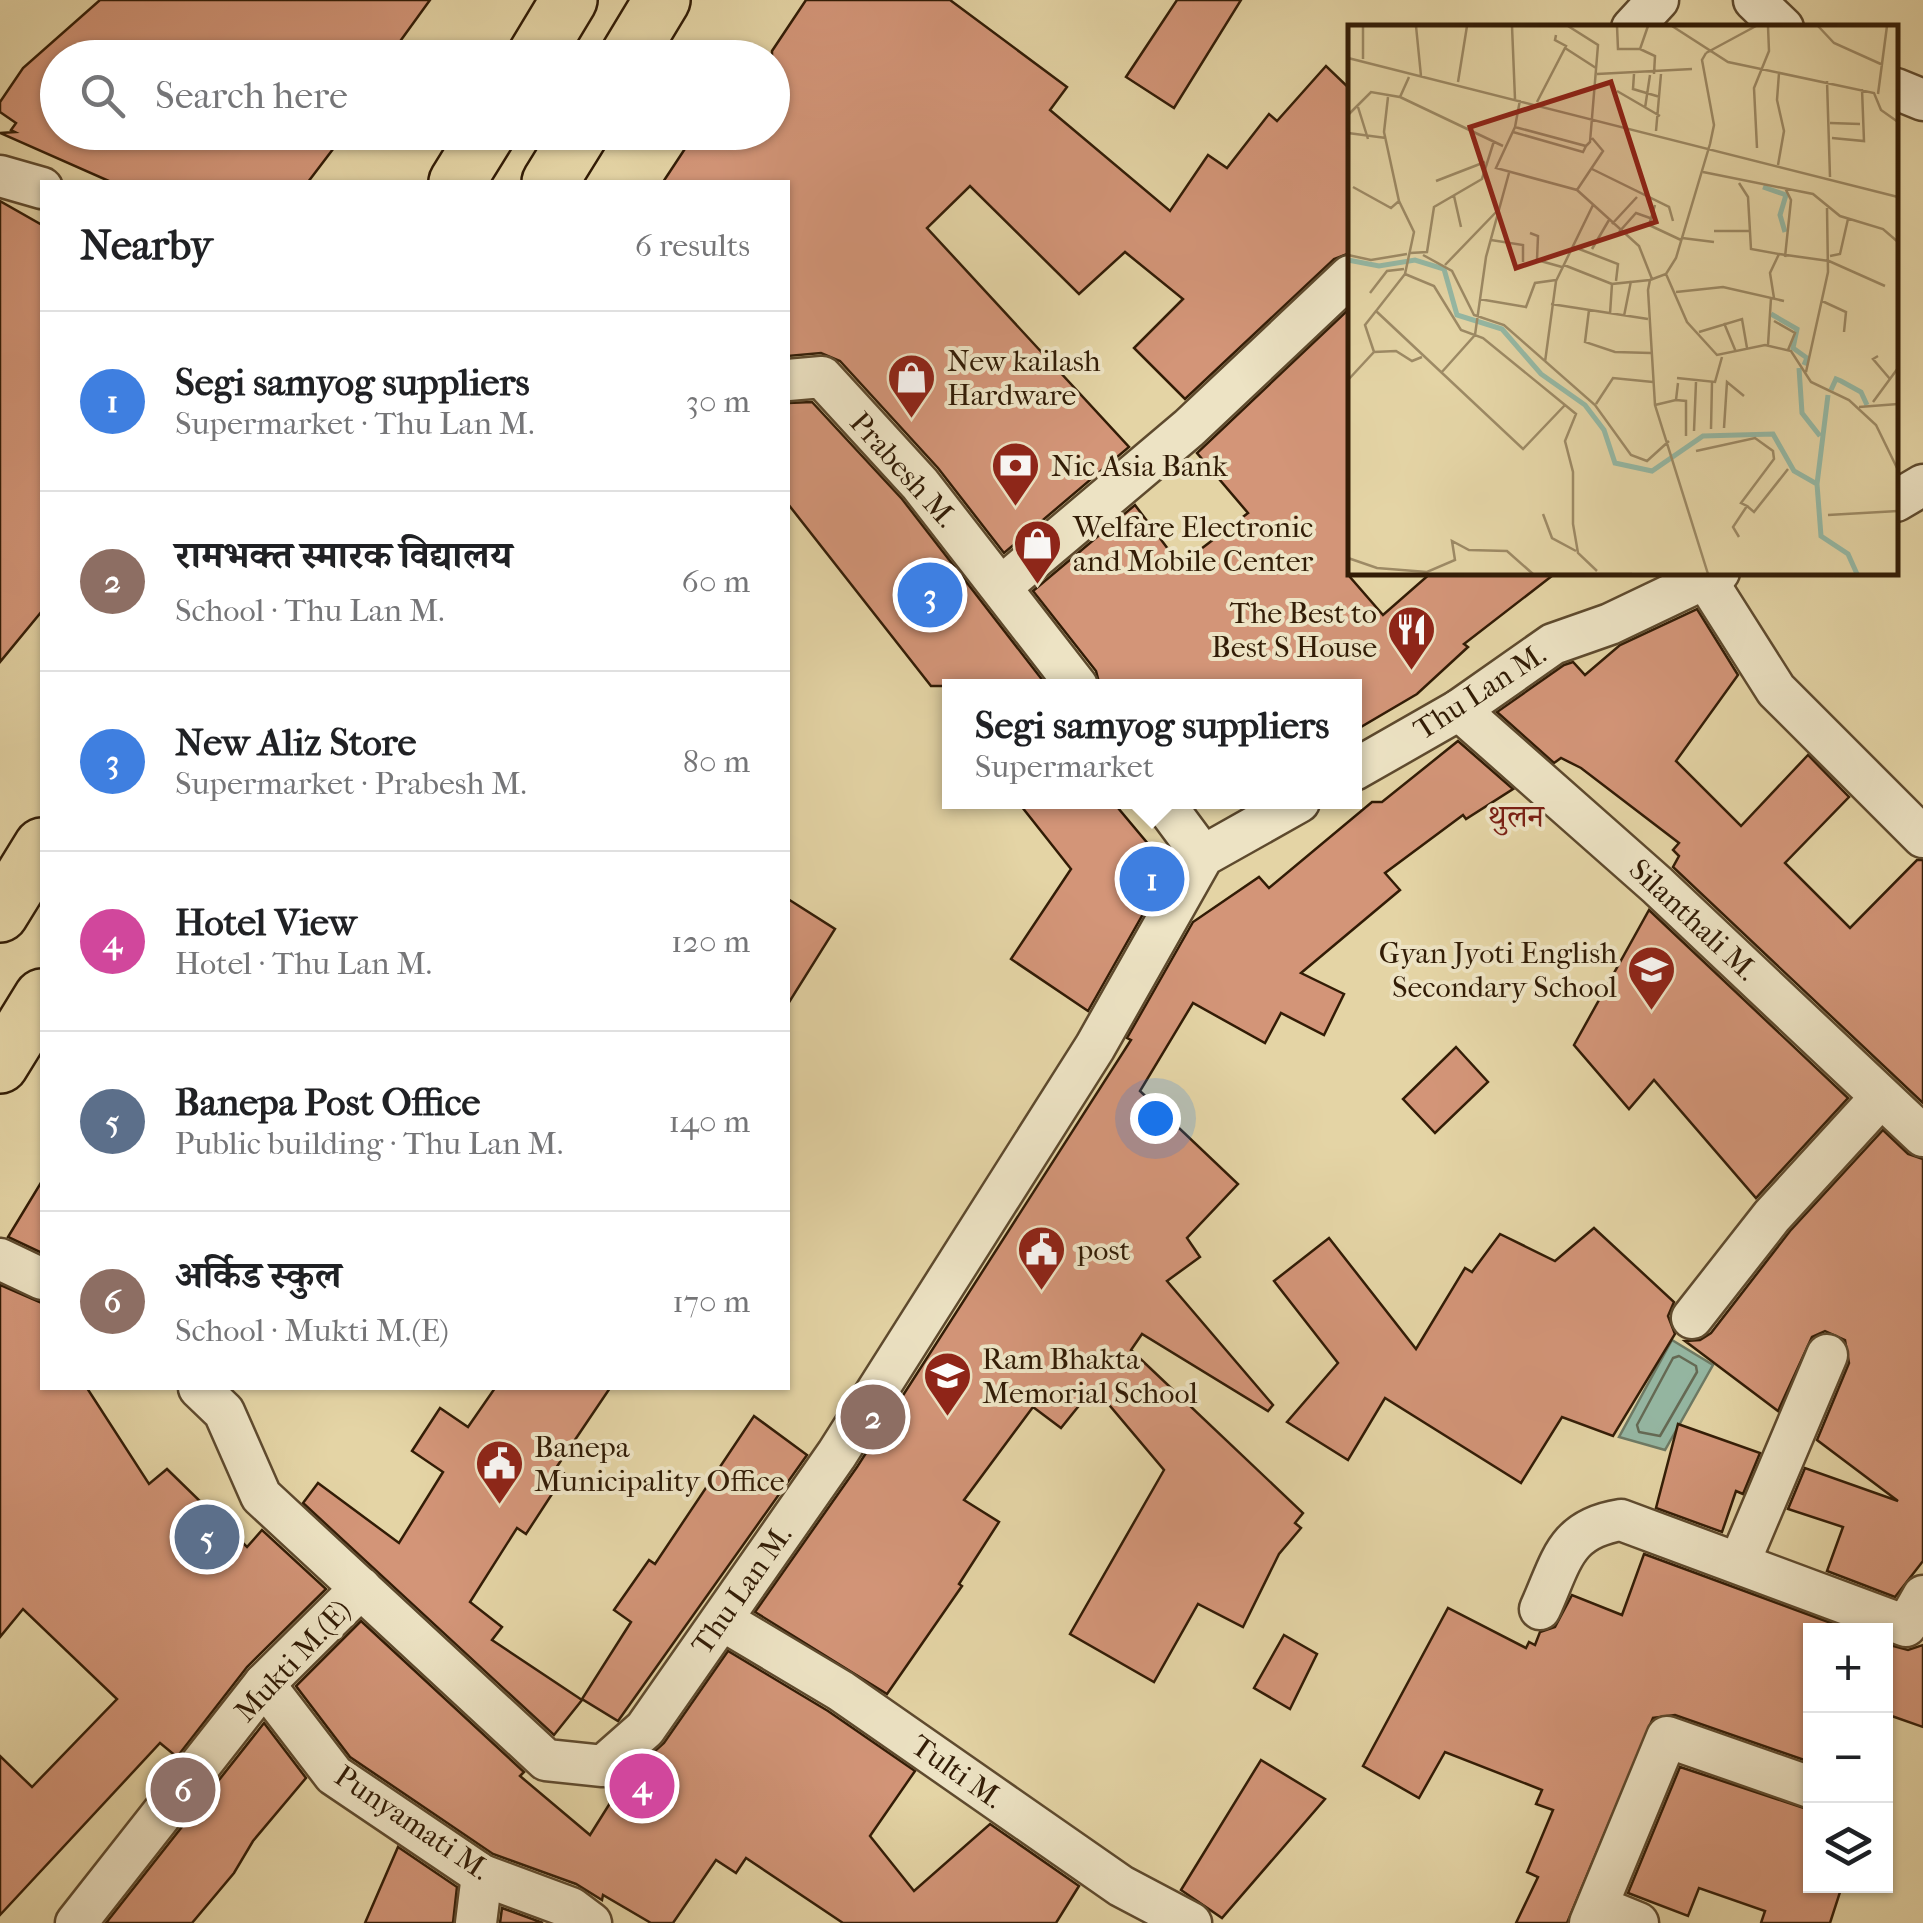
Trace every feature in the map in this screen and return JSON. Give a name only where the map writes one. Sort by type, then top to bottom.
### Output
[{"type":"highway","points":[[545,40],[570,0]]},
{"type":"highway","points":[[638,40],[662,0]]},
{"type":"highway","points":[[458,180],[477,150]]},
{"type":"highway","points":[[551,180],[570,150]]},
{"type":"highway","points":[[0,914],[40,849]]},
{"type":"highway","points":[[0,1064],[40,1001]]},
{"type":"street","points":[[1635,25],[1658,0]]},
{"type":"street","points":[[1754,0],[1779,25]]},
{"type":"street","points":[[1898,90],[1923,100]]},
{"type":"street","points":[[0,176],[40,187]]},
{"type":"street","points":[[1002,586],[1189,428],[1348,278]]},
{"type":"street","name":"Prabesh M.","points":[[790,380],[822,377],[920,484],[1072,679]]},
{"type":"street","points":[[1712,575],[1776,690],[1923,837]]},
{"type":"street","name":"Thu Lan M.","points":[[1362,765],[1459,710],[1553,644],[1610,624],[1712,575]]},
{"type":"street","name":"Silanthali M.","points":[[1459,710],[1907,1110]]},
{"type":"street","points":[[1167,809],[1203,856],[1287,809]]},
{"type":"street","name":"Thu Lan M.","points":[[221,1396],[261,1496],[546,1760],[604,1766],[645,1729],[838,1454],[1096,1047],[1203,856]]},
{"type":"street","points":[[1692,1318],[1772,1216],[1907,1110]]},
{"type":"street","points":[[0,1259],[40,1278]]},
{"type":"street","points":[[1740,1561],[1827,1355]]},
{"type":"street","points":[[1540,1608],[1572,1539],[1592,1525],[1621,1520],[1740,1561],[1906,1626],[1923,1596]]},
{"type":"street","name":"Mukti M.(E)","points":[[76,1923],[264,1684],[361,1588]]},
{"type":"street","name":"Tulti M.","points":[[722,1620],[841,1692],[1122,1904],[1191,1923]]},
{"type":"street","name":"Punyamati M.","points":[[264,1684],[334,1775],[482,1875],[570,1908],[591,1923]]},
{"type":"street","points":[[1638,1923],[1595,1915],[1667,1737],[1803,1785]]},
{"type":"street","points":[[476,1923],[482,1875]]},
{"type":"water","points":[[1672,1340],[1713,1365],[1665,1450],[1619,1437]]},
{"type":"building","points":[[100,0],[430,0],[401,40],[55,40]]},
{"type":"building","points":[[806,0],[950,0],[1067,87],[1050,110],[1170,211],[1208,155],[1227,168],[1269,114],[1277,121],[1326,66],[1348,87],[1348,254],[1334,259],[1185,399],[1134,348],[1183,299],[1125,252],[1079,294],[970,186],[927,228],[1129,447],[1004,553],[938,468],[840,361],[821,353],[790,356],[790,180],[664,180],[684,150],[790,150],[790,40],[779,40]]},
{"type":"building","points":[[1177,0],[1241,0],[1174,108],[1126,77]]},
{"type":"building","points":[[40,53],[40,150],[332,150],[310,180],[106,180],[0,133],[15,132],[11,130],[16,123],[0,112],[0,102],[23,68]]},
{"type":"building","points":[[0,201],[40,224],[40,613],[0,662]]},
{"type":"building","points":[[1348,310],[1348,575],[1383,615],[1429,575],[1553,575],[1464,644],[1468,647],[1417,694],[1362,726],[1362,679],[1098,679],[1096,671],[1033,591],[1135,505],[1180,565],[1248,513],[1197,453]]},
{"type":"building","points":[[812,402],[902,499],[1042,679],[942,679],[942,686],[931,686],[790,507],[790,403]]},
{"type":"building","points":[[1697,609],[1738,675],[1676,761],[1741,826],[1808,755],[1849,797],[1785,863],[1850,928],[1917,860],[1923,860],[1923,1103],[1673,867],[1679,856],[1673,850],[1679,843],[1581,768],[1561,758],[1554,763],[1497,712],[1564,665],[1573,662],[1585,675],[1620,645]]},
{"type":"building","points":[[1458,741],[1513,789],[1466,819],[1463,815],[1385,873],[1400,890],[1301,973],[1344,994],[1324,1035],[1281,1013],[1265,1043],[1193,1003],[1140,1091],[1238,1184],[1187,1238],[1200,1257],[1167,1281],[1273,1405],[1268,1411],[1142,1334],[1131,1350],[1303,1513],[1295,1523],[1301,1528],[1279,1554],[1243,1627],[1198,1604],[1154,1682],[1070,1634],[1164,1470],[1094,1387],[1061,1428],[1033,1407],[964,1500],[999,1522],[959,1584],[962,1586],[887,1694],[755,1612],[857,1467],[1131,1040],[1127,1038],[1193,922],[1259,877],[1269,888],[1372,802],[1382,802]]},
{"type":"building","points":[[1024,809],[1119,809],[1149,845],[1146,848],[1164,877],[1088,1011],[1011,959],[1071,869]]},
{"type":"building","points":[[790,900],[835,929],[790,1001]]},
{"type":"building","points":[[1649,910],[1848,1098],[1756,1198],[1654,1080],[1629,1109],[1574,1045]]},
{"type":"building","points":[[1456,1047],[1488,1082],[1435,1133],[1403,1099]]},
{"type":"building","points":[[1883,1130],[1908,1154],[1923,1159],[1923,1561],[1895,1597],[1827,1571],[1843,1527],[1788,1509],[1805,1468],[1898,1501],[1817,1440],[1849,1363],[1845,1340],[1825,1331],[1812,1337],[1778,1411],[1685,1341],[1700,1340],[1711,1333],[1790,1231]]},
{"type":"building","points":[[40,1184],[40,1252],[8,1237]]},
{"type":"building","points":[[1594,1228],[1674,1302],[1668,1316],[1675,1334],[1613,1436],[1562,1417],[1521,1483],[1385,1398],[1348,1460],[1287,1422],[1338,1363],[1274,1281],[1329,1238],[1416,1349],[1465,1268],[1472,1272],[1500,1234],[1555,1261]]},
{"type":"building","points":[[0,1285],[40,1302],[40,1390],[88,1390],[149,1484],[167,1469],[247,1547],[262,1530],[326,1589],[247,1667],[177,1757],[160,1743],[0,1915],[0,1756],[32,1787],[117,1699],[23,1609],[0,1637]]},
{"type":"building","points":[[494,1390],[609,1390],[556,1468],[565,1474],[526,1534],[517,1528],[470,1602],[502,1627],[492,1640],[582,1700],[554,1735],[303,1503],[318,1483],[399,1543],[443,1472],[412,1451],[440,1408],[468,1427]]},
{"type":"building","points":[[754,1416],[807,1455],[618,1721],[582,1699],[631,1622],[614,1610],[649,1560],[655,1564]]},
{"type":"building","points":[[1678,1424],[1760,1453],[1743,1494],[1736,1491],[1722,1532],[1656,1508]]},
{"type":"building","points":[[1644,1554],[1831,1623],[1803,1623],[1803,1760],[1675,1715],[1653,1718],[1567,1923],[1516,1923],[1538,1877],[1527,1872],[1553,1810],[1536,1804],[1542,1790],[1445,1752],[1419,1798],[1363,1766],[1448,1608],[1526,1648],[1529,1642],[1535,1645],[1540,1632],[1555,1627],[1572,1595],[1622,1615]]},
{"type":"building","points":[[361,1621],[524,1772],[520,1776],[590,1835],[627,1776],[664,1743],[728,1651],[828,1711],[915,1771],[870,1836],[914,1891],[990,1824],[1079,1886],[1056,1923],[843,1923],[746,1858],[736,1873],[716,1860],[673,1923],[651,1923],[603,1895],[602,1900],[576,1884],[493,1854],[350,1757],[296,1686]]},
{"type":"building","points":[[1284,1635],[1317,1654],[1290,1709],[1254,1688]]},
{"type":"building","points":[[1923,1645],[1923,1727],[1893,1716],[1893,1646],[1908,1650]]},
{"type":"building","points":[[264,1723],[306,1778],[253,1841],[234,1873],[192,1923],[106,1923]]},
{"type":"building","points":[[1261,1760],[1325,1799],[1222,1918],[1181,1890]]},
{"type":"building","points":[[1680,1767],[1803,1808],[1803,1893],[1840,1893],[1830,1923],[1761,1923],[1765,1911],[1699,1888],[1688,1916],[1628,1893]]},
{"type":"building","points":[[398,1847],[457,1887],[453,1923],[365,1923]]},
{"type":"building","points":[[502,1908],[543,1923],[500,1923]]},
{"type":"place","name":"New kailash Hardware","points":[[912,420]]},
{"type":"place","name":"Nic Asia Bank","points":[[1016,508]]},
{"type":"place","name":"Welfare Electronic and Mobile Center","points":[[1038,586]]},
{"type":"place","name":"New Aliz Store","points":[[930,595]]},
{"type":"place","name":"The Best to Best S House","points":[[1412,672]]},
{"type":"place","name":"Segi samyog suppliers","points":[[1152,879]]},
{"type":"place","name":"Gyan Jyoti English Secondary School","points":[[1652,1012]]},
{"type":"place","name":"post","points":[[1042,1292]]},
{"type":"place","name":"रामभक्त स्मारक विद्यालय","points":[[873,1417]]},
{"type":"place","name":"Ram Bhakta Memorial School","points":[[947,1418]]},
{"type":"place","name":"Banepa Municipality Office","points":[[499,1506]]},
{"type":"place","name":"Banepa Post Office","points":[[207,1537]]},
{"type":"place","name":"Hotel View","points":[[642,1786]]},
{"type":"place","name":"अर्किड स्कुल","points":[[183,1790]]},
{"type":"district","name":"थुलन","points":[[1516,816]]}]
